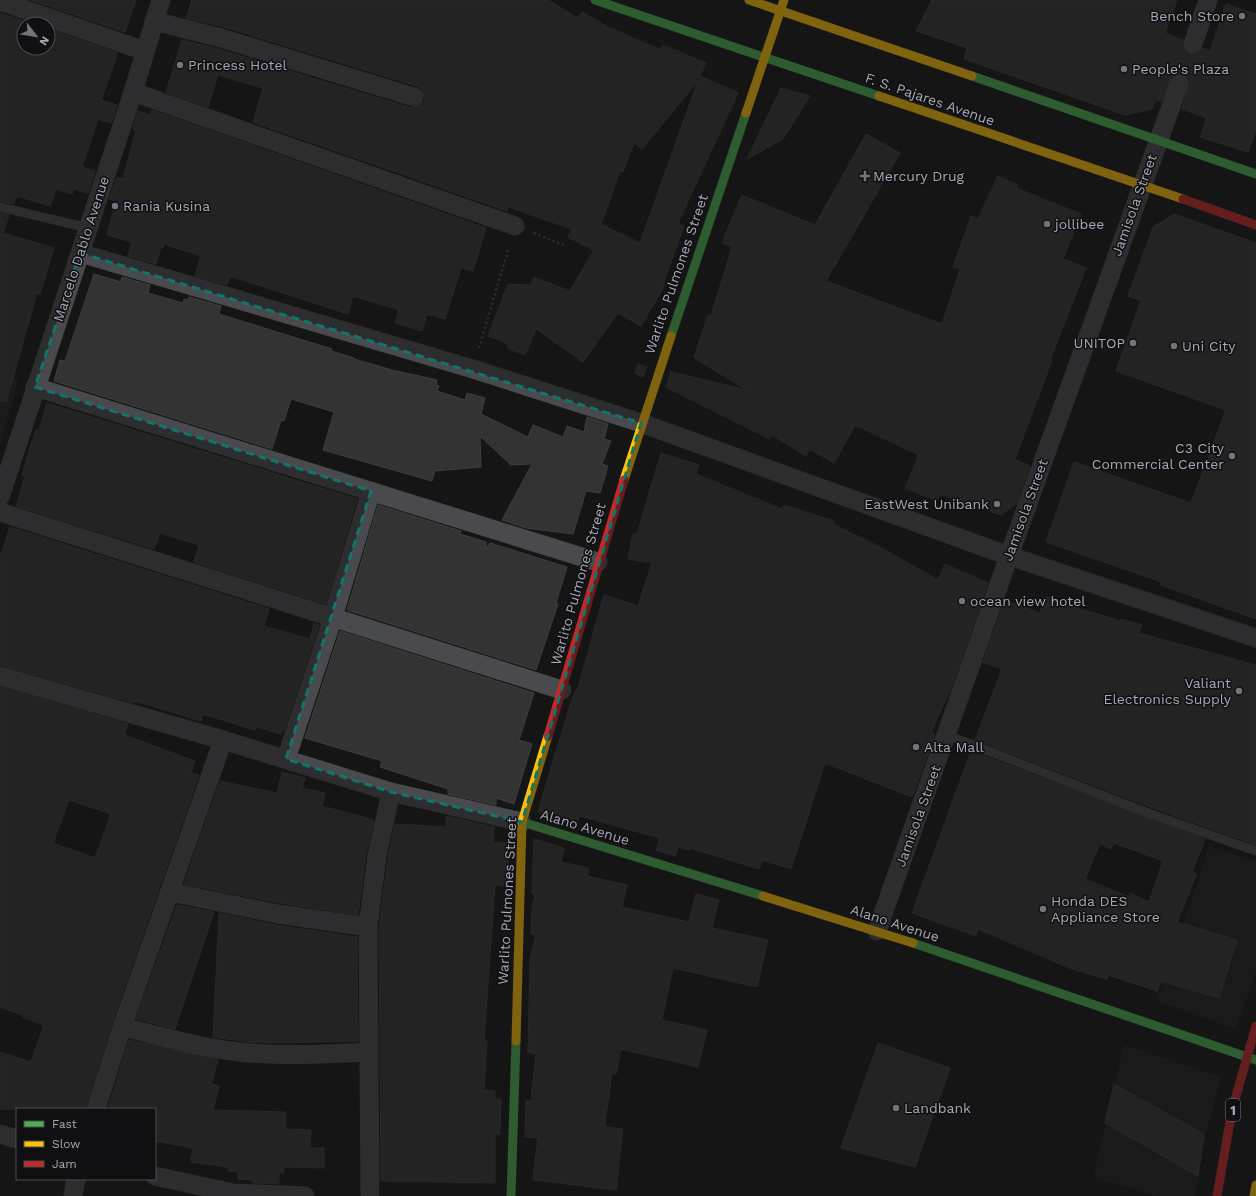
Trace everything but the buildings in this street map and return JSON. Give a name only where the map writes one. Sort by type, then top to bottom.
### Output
[{"type":"street","points":[[0,0],[145,51]]},
{"type":"street","name":"Marcelo Dablo Avenue","points":[[0,497],[133,92],[161,0]]},
{"type":"street","name":"F. S. Pajares Avenue","points":[[595,0],[1142,184],[1256,225]]},
{"type":"street","points":[[749,0],[1256,174]]},
{"type":"street","name":"Warlito Pulmones Street","points":[[511,1196],[522,822],[562,690],[598,562],[641,423],[784,0]]},
{"type":"street","points":[[1193,44],[1206,6]]},
{"type":"street","points":[[154,21],[221,38],[414,98]]},
{"type":"street","name":"Jamisola Street","points":[[877,931],[1009,556],[1142,184],[1178,88]]},
{"type":"street","points":[[133,92],[515,226]]},
{"type":"street","points":[[80,252],[473,370],[641,423],[1009,556],[1256,638]]},
{"type":"street","points":[[35,387],[598,562]]},
{"type":"street","points":[[286,760],[333,617],[371,491]]},
{"type":"street","points":[[0,512],[562,690]]},
{"type":"street","points":[[0,676],[223,740],[392,792],[522,822]]},
{"type":"street","points":[[96,1108],[122,1027],[223,740]]},
{"type":"street","points":[[370,1196],[368,927],[377,856],[392,792]]},
{"type":"street","name":"Alano Avenue","points":[[522,822],[877,931],[1256,1060]]},
{"type":"street","points":[[170,892],[278,914],[368,927]]},
{"type":"street","name":"1","points":[[1217,1196],[1222,1159],[1246,1057],[1256,1026]]},
{"type":"street","points":[[122,1027],[236,1052],[291,1055],[368,1052]]},
{"type":"street","points":[[0,1134],[16,1140]]},
{"type":"street","points":[[156,1176],[233,1195],[305,1196]]},
{"type":"street","points":[[73,1196],[76,1180]]},
{"type":"street","points":[[1254,1196],[1256,1186]]},
{"type":"lane","points":[[0,207],[88,228]]},
{"type":"lane","points":[[947,735],[1151,814],[1256,851]]},
{"type":"path","points":[[473,370],[515,226],[564,245]]},
{"type":"highlighted area","points":[[80,253],[641,423],[522,822],[391,792],[286,759],[371,491],[35,387]]},
{"type":"shaded area","points":[[0,373],[19,379],[0,445]]},
{"type":"shaded area","points":[[1210,846],[1256,861],[1256,972],[1236,1029],[1156,1001]]},
{"type":"shaded area","points":[[1124,1045],[1221,1077],[1207,1131],[1195,1196],[1156,1196],[1093,1177]]},
{"type":"tunnel","points":[[1179,84],[1193,44]]},
{"type":"traffic: fast","points":[[595,0],[879,96]]},
{"type":"traffic: fast","points":[[972,76],[1256,174]]},
{"type":"traffic: fast","points":[[671,336],[746,113]]},
{"type":"traffic: fast","points":[[522,822],[763,896]]},
{"type":"traffic: fast","points":[[913,943],[1256,1060]]},
{"type":"traffic: fast","points":[[511,1196],[516,1041]]},
{"type":"traffic: slow","points":[[749,0],[972,76]]},
{"type":"traffic: slow","points":[[746,113],[784,0]]},
{"type":"traffic: slow","points":[[879,96],[1183,199]]},
{"type":"traffic: slow","points":[[624,480],[671,336]]},
{"type":"traffic: slow","points":[[516,1041],[522,822],[548,736]]},
{"type":"traffic: slow","points":[[763,896],[913,943]]},
{"type":"traffic: slow","points":[[1254,1196],[1256,1185]]},
{"type":"traffic: jam","points":[[1183,199],[1256,225]]},
{"type":"traffic: jam","points":[[548,736],[624,480]]},
{"type":"traffic: jam","points":[[1217,1196],[1232,1110],[1256,1026]]},
{"type":"place","name":"Bench Store","points":[[1242,16]]},
{"type":"place","name":"Princess Hotel","points":[[180,65]]},
{"type":"place","name":"People's Plaza","points":[[1124,69]]},
{"type":"place","name":"Mercury Drug","points":[[865,176]]},
{"type":"place","name":"Rania Kusina","points":[[115,206]]},
{"type":"place","name":"jollibee","points":[[1047,224]]},
{"type":"place","name":"UNITOP","points":[[1133,343]]},
{"type":"place","name":"Uni City","points":[[1174,346]]},
{"type":"place","name":"C3 City Commercial Center","points":[[1232,456]]},
{"type":"place","name":"EastWest Unibank","points":[[997,504]]},
{"type":"place","name":"ocean view hotel","points":[[962,601]]},
{"type":"place","name":"Valiant Electronics Supply","points":[[1239,691]]},
{"type":"place","name":"Alta Mall","points":[[916,747]]},
{"type":"place","name":"Honda DES Appliance Store","points":[[1043,909]]},
{"type":"place","name":"Landbank","points":[[896,1108]]}]
